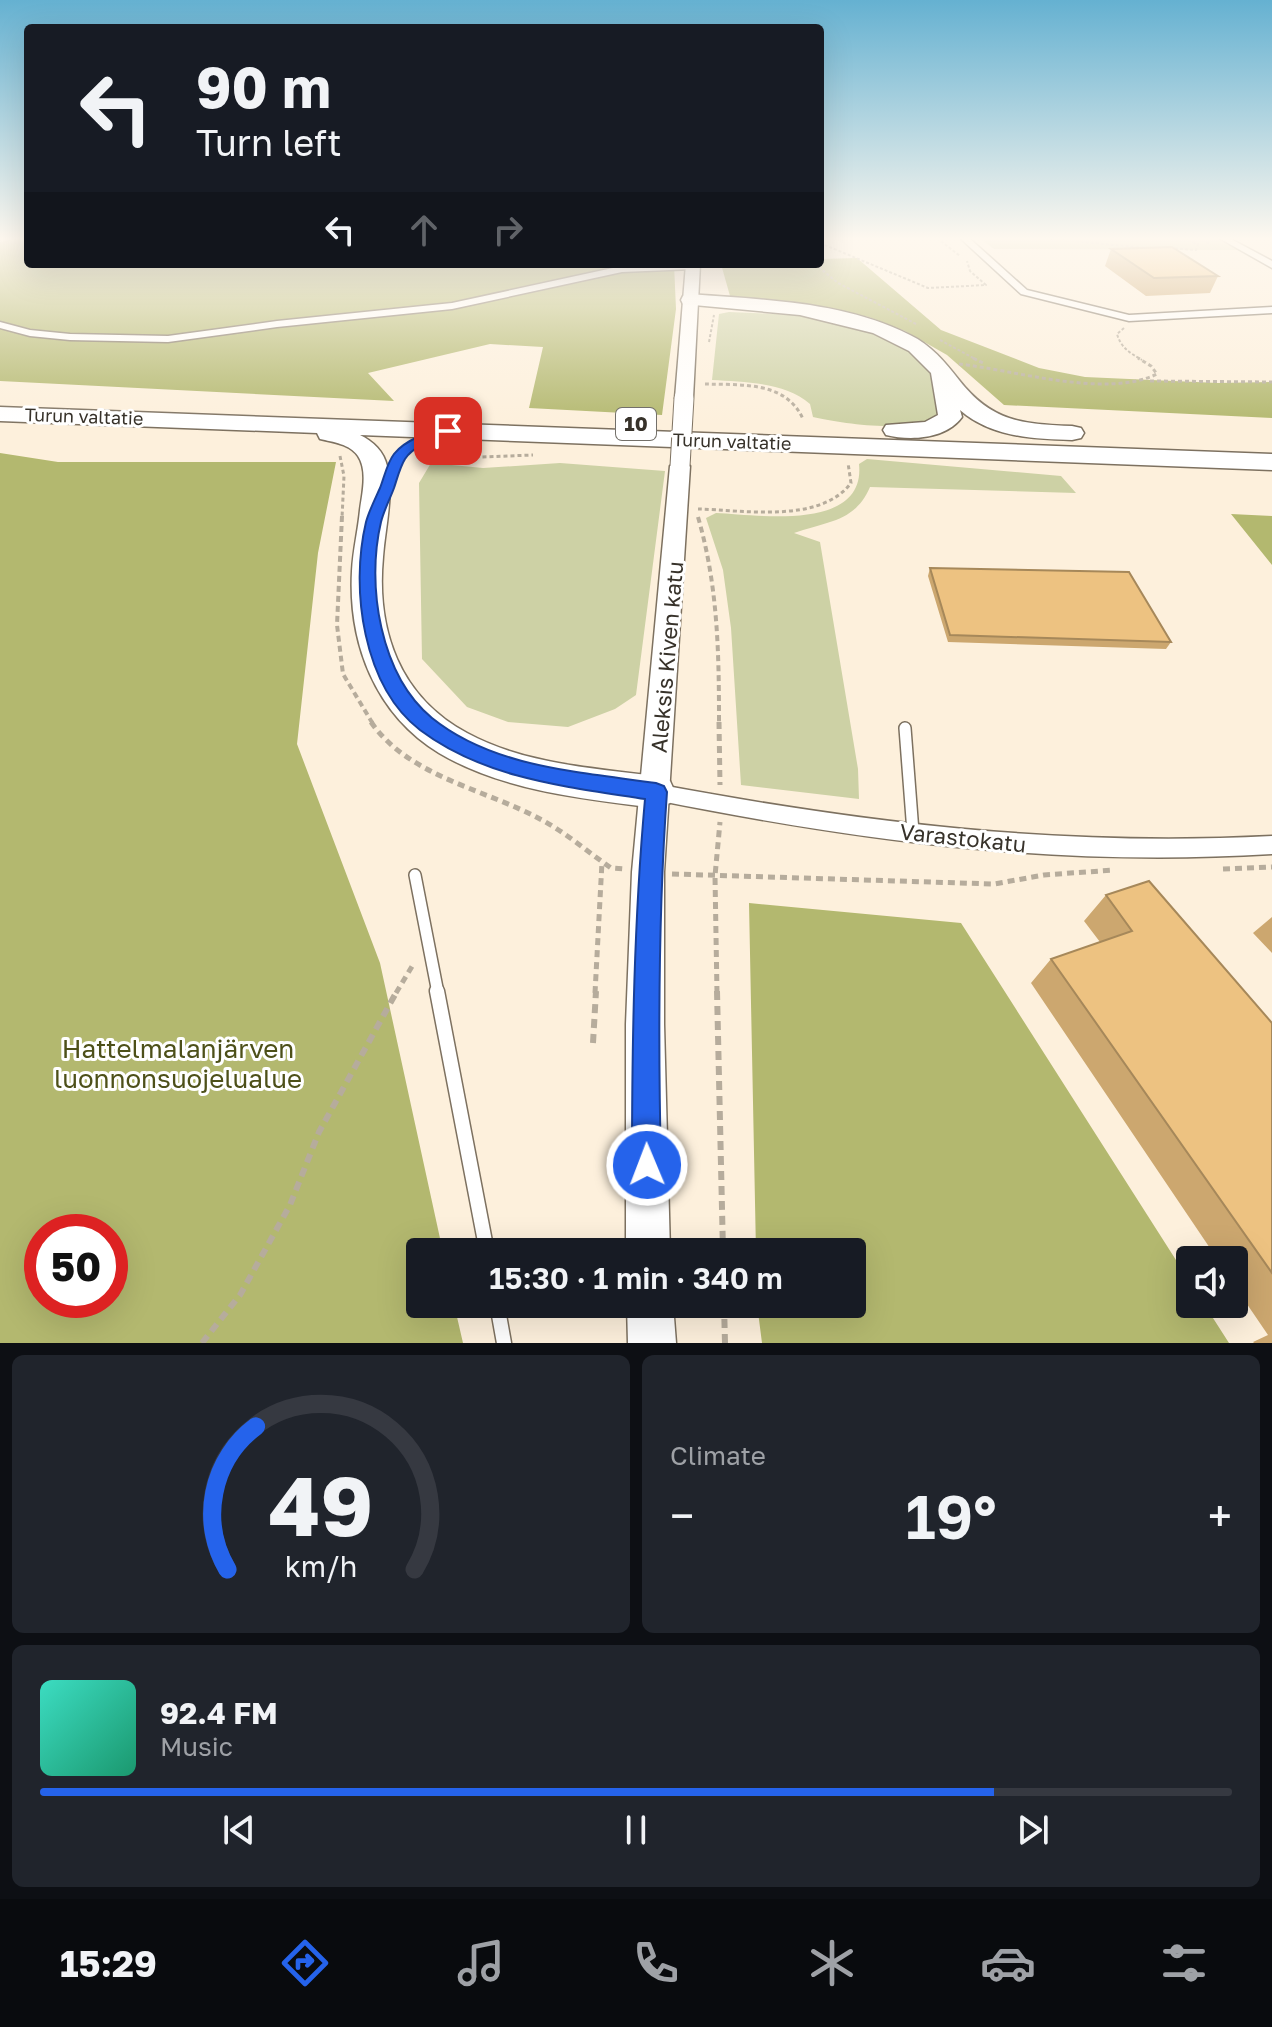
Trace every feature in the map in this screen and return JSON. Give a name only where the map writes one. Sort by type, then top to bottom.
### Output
[{"type":"highway","points":[[690,306],[750,307],[825,314],[858,321],[904,340],[938,364],[969,407],[990,420],[1018,429],[1272,440]]},
{"type":"highway","points":[[750,429],[934,429],[950,417],[938,364]]},
{"type":"highway","name":"Turun valtatie","points":[[0,399],[1272,446]]},
{"type":"highway","name":"Turun valtatie","points":[[0,414],[1272,462]]},
{"type":"highway","points":[[245,424],[334,435],[358,443],[373,459],[376,473],[374,521],[367,576],[378,657],[399,697],[426,723],[466,750],[510,765],[594,784],[656,792]]},
{"type":"highway","points":[[374,521],[399,456],[416,443],[448,431]]},
{"type":"main road","name":"Aleksis Kiven katu","points":[[648,1238],[645,1024],[648,872],[690,301]]},
{"type":"main road","points":[[651,1318],[652,1343]]},
{"type":"street","points":[[0,325],[30,333],[70,337],[168,339],[480,301]]},
{"type":"street","points":[[1059,301],[1129,318],[1272,310]]},
{"type":"street","name":"Varastokatu","points":[[656,792],[839,827],[1064,849],[1143,852],[1272,845]]},
{"type":"lane","points":[[905,728],[913,833]]},
{"type":"lane","points":[[415,875],[484,1238]]},
{"type":"lane","points":[[500,1318],[504,1343]]},
{"type":"path","points":[[1129,318],[1117,334],[1118,342],[1127,352],[1156,370],[1157,374],[1148,381]]},
{"type":"path","points":[[938,364],[981,365],[1112,384],[1148,381],[1272,382]]},
{"type":"path","points":[[705,384],[779,392],[795,402],[803,419]]},
{"type":"path","points":[[358,443],[339,450],[344,476],[337,625],[343,674],[378,732],[416,762],[457,784],[543,820],[611,868],[715,876],[994,884],[1044,875],[1115,870]]},
{"type":"path","points":[[416,443],[469,456],[539,454]]},
{"type":"path","points":[[695,509],[793,510],[822,505],[835,500],[848,487],[851,474],[846,460]]},
{"type":"path","name":"Aleksis Kiven katu","points":[[695,495],[695,509],[714,574],[721,633],[721,805],[715,876],[723,1238]]},
{"type":"path","points":[[593,1043],[602,862]]},
{"type":"path","points":[[1214,869],[1272,867]]},
{"type":"path","points":[[202,1343],[240,1295],[290,1205],[319,1132],[379,1020],[428,944]]},
{"type":"path","points":[[724,1318],[725,1343]]},
{"type":"green space","points":[[0,301],[676,301],[662,415],[529,408],[543,347],[490,344],[368,373],[394,401],[0,381]]},
{"type":"green space","points":[[770,301],[907,301],[941,330],[1039,368],[1085,377],[1218,383],[1272,382],[1272,418],[1004,405],[947,355],[905,331],[869,317]]},
{"type":"green space","points":[[719,314],[798,315],[875,334],[906,349],[929,370],[941,413],[930,420],[898,426],[843,422],[813,417],[810,404],[789,391],[750,383],[712,380]]},
{"type":"green space","name":"Hattelmalanjärven luonnonsuojelualue","points":[[0,453],[58,462],[336,462],[318,553],[297,744],[380,963],[440,1238],[406,1238],[406,1318],[457,1318],[463,1343],[0,1343]]},
{"type":"green space","points":[[867,459],[1061,476],[1076,493],[870,487],[864,499],[848,514],[794,533],[820,542],[858,769],[859,799],[741,785],[731,628],[723,570],[706,518],[716,513],[782,516],[828,510],[846,501],[857,486],[859,464]]},
{"type":"green space","points":[[431,463],[483,468],[560,463],[665,471],[636,695],[615,709],[568,727],[508,722],[467,707],[422,659],[419,483]]},
{"type":"green space","points":[[1231,514],[1272,516],[1272,565]]},
{"type":"green space","points":[[749,903],[961,923],[1176,1260],[1176,1318],[1213,1318],[1229,1343],[762,1343],[759,1318],[866,1318],[866,1238],[756,1238]]},
{"type":"building","points":[[930,568],[1129,572],[1171,642],[950,635]]},
{"type":"building","points":[[1149,881],[1272,1023],[1272,1273],[1051,959],[1132,931],[1106,895]]},
{"type":"route","points":[[448,431],[416,443],[399,456],[374,521],[367,576],[378,657],[399,697],[426,723],[466,750],[562,778],[656,792],[648,872],[645,1024],[647,1165]]}]
